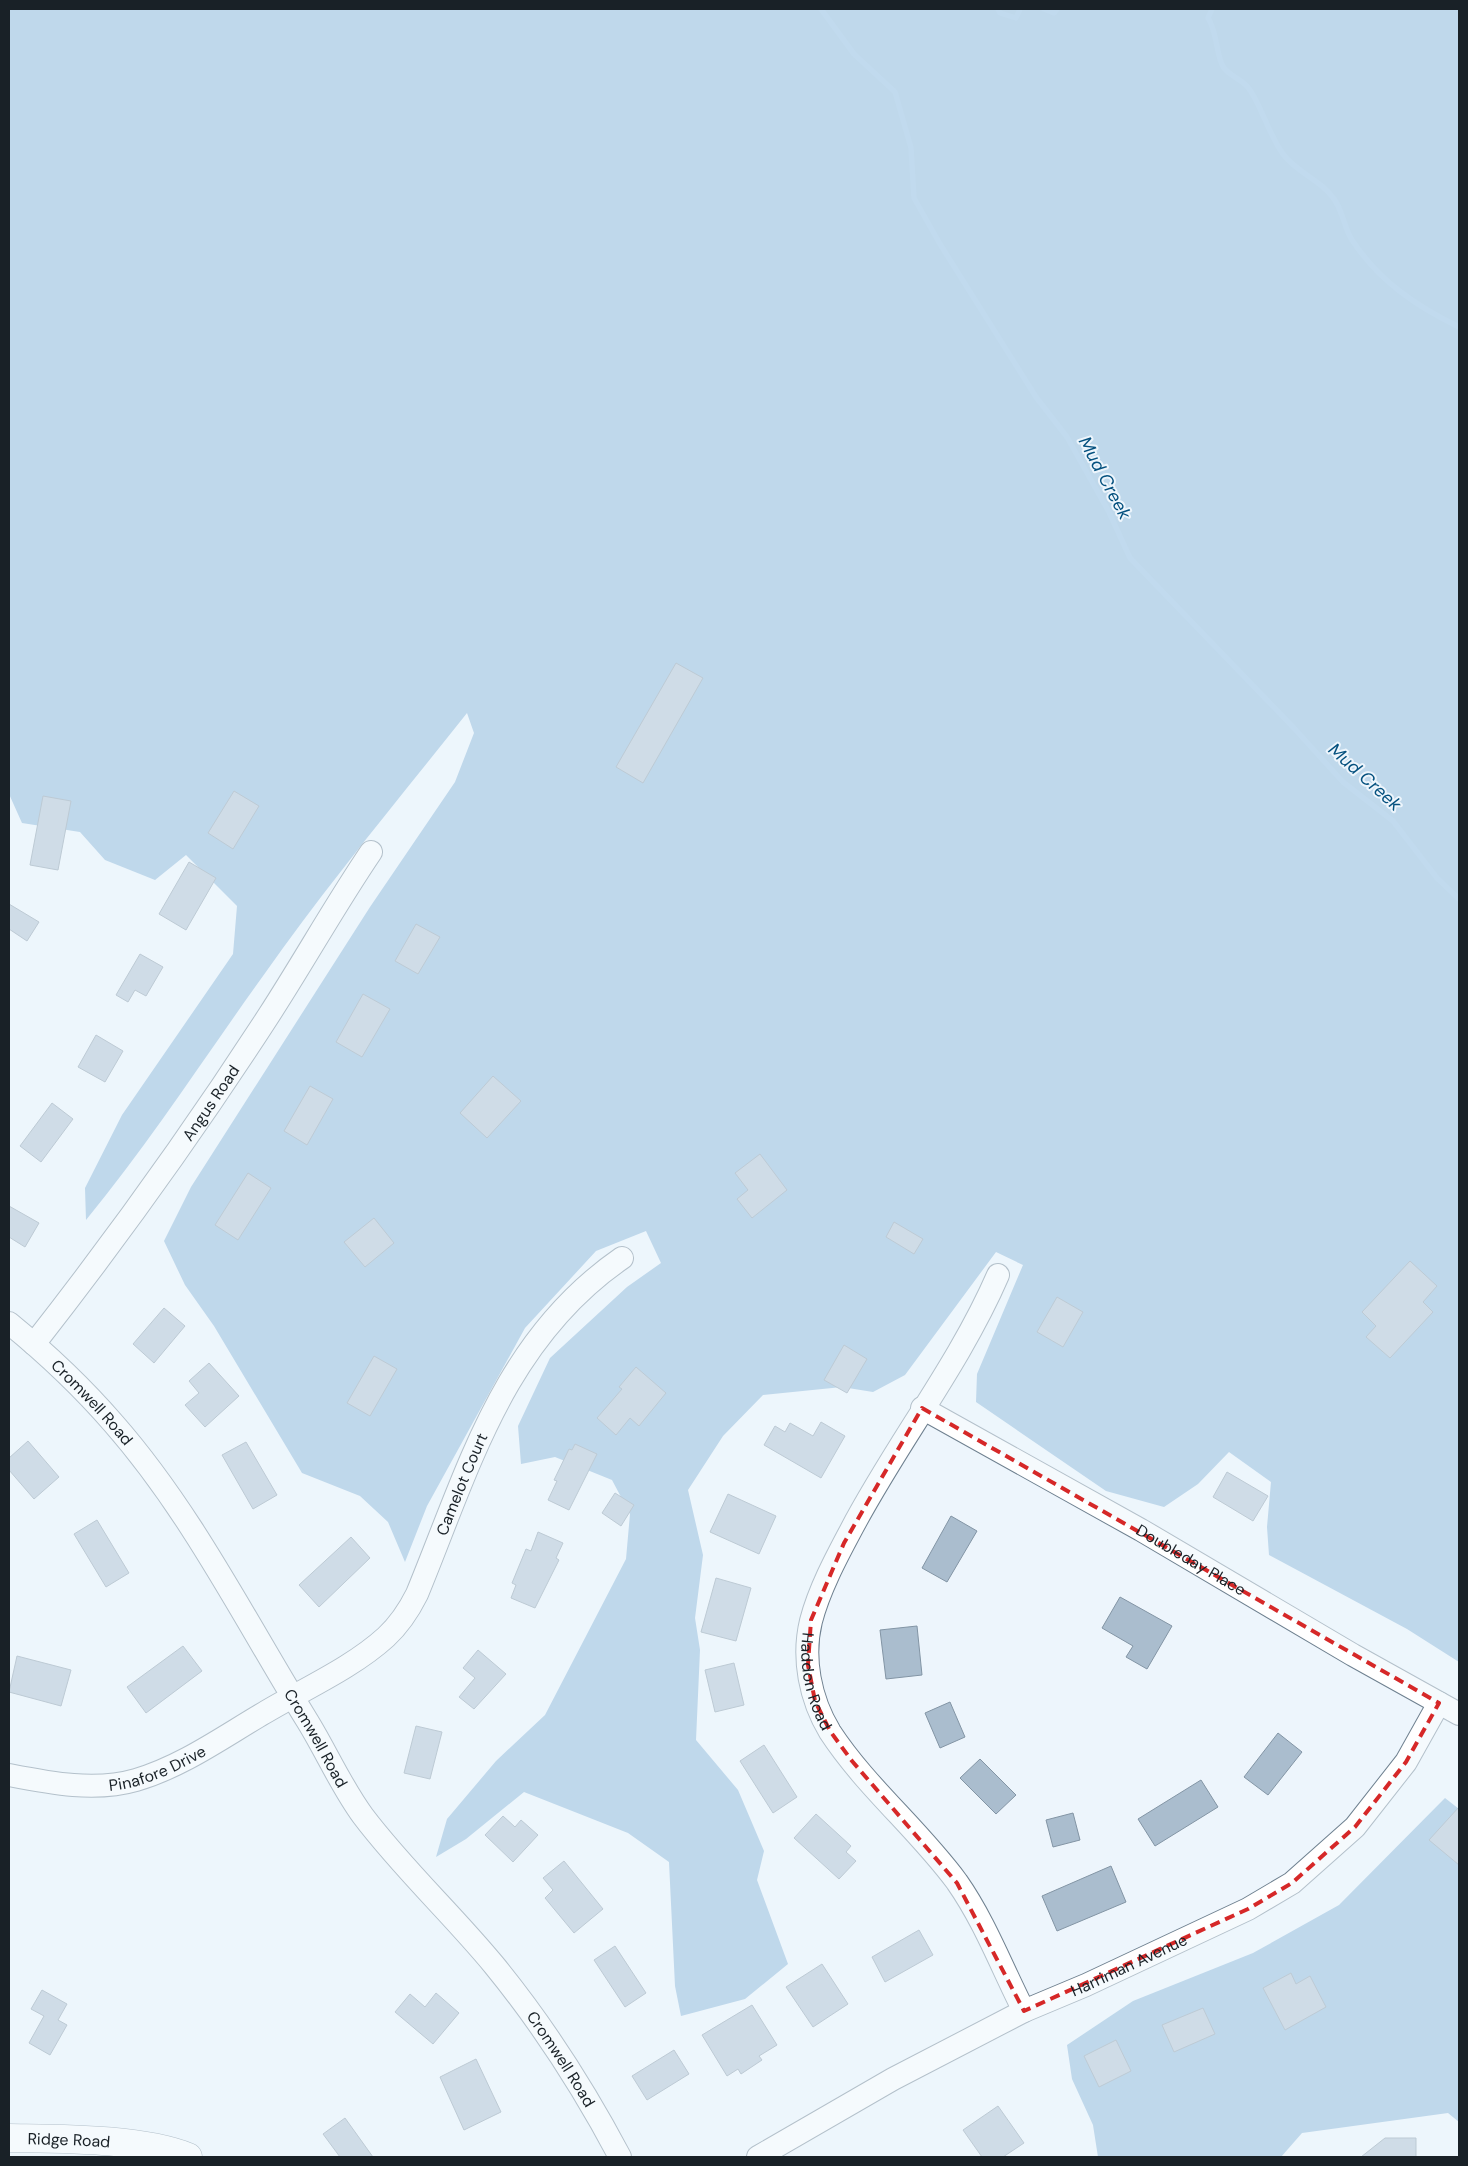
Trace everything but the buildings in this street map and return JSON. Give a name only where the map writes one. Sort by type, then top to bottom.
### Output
[{"type":"street","name":"Angus Road","points":[[34,1344],[82,1282],[197,1122],[269,1016],[371,852]]},
{"type":"street","name":"Camelot Court","points":[[293,1698],[384,1638],[406,1614],[417,1594],[485,1426],[529,1350],[549,1322],[578,1294],[622,1258]]},
{"type":"street","name":"Haddon Road","points":[[998,1275],[974,1323],[869,1496],[827,1580],[811,1620],[808,1665],[810,1685],[815,1701],[830,1731],[852,1761],[936,1855],[967,1898],[1024,2012]]},
{"type":"street","name":"Cromwell Road","points":[[9,1323],[67,1374],[115,1425],[139,1455],[208,1555],[318,1738],[339,1781],[363,1816],[416,1880],[492,1963],[532,2012],[570,2071],[620,2157]]},
{"type":"street","name":"Doubleday Place","points":[[922,1408],[1141,1530],[1459,1714]]},
{"type":"street","name":"Pinafore Drive","points":[[9,1775],[71,1785],[100,1786],[136,1780],[180,1762],[293,1698]]},
{"type":"street","name":"Harriman Avenue","points":[[758,2157],[893,2080],[1024,2012],[1239,1913],[1292,1883],[1355,1827],[1406,1762],[1439,1703]]},
{"type":"street","name":"Ridge Road","points":[[9,2138],[133,2145],[188,2157]]},
{"type":"highlighted area","points":[[922,1408],[1439,1703],[1406,1762],[1355,1827],[1292,1883],[1248,1909],[1024,2011],[957,1883],[852,1761],[830,1731],[815,1701],[808,1665],[811,1620],[844,1543]]},
{"type":"shaded area","points":[[9,9],[1459,9],[1459,1662],[1407,1629],[1269,1555],[1267,1527],[1271,1482],[1229,1452],[1198,1484],[1164,1507],[1106,1491],[976,1402],[977,1374],[1023,1265],[996,1252],[905,1375],[873,1392],[842,1387],[763,1395],[723,1436],[688,1490],[703,1555],[695,1618],[700,1650],[696,1740],[738,1790],[764,1851],[757,1880],[788,1964],[745,1999],[681,2016],[675,1986],[669,1862],[628,1833],[524,1792],[466,1839],[436,1857],[447,1819],[496,1761],[545,1715],[626,1559],[630,1514],[612,1480],[555,1457],[521,1464],[518,1426],[550,1358],[627,1287],[661,1263],[646,1231],[596,1251],[525,1328],[427,1506],[405,1562],[388,1522],[360,1496],[302,1473],[214,1326],[185,1285],[164,1241],[191,1187],[370,907],[455,782],[474,733],[467,713],[312,909],[155,1130],[86,1220],[85,1188],[122,1115],[233,954],[237,906],[186,855],[155,880],[105,860],[80,832],[22,823],[9,794]]},
{"type":"shaded area","points":[[1445,1798],[1459,1809],[1459,2122],[1448,2113],[1302,2133],[1281,2157],[1098,2157],[1093,2125],[1072,2079],[1067,2045],[1133,2001],[1253,1953],[1339,1905]]},
{"type":"waterway","name":"Mud Creek","points":[[821,9],[854,54],[895,92],[911,148],[914,198],[940,244],[1036,397],[1067,437],[1109,512],[1130,558],[1293,727],[1343,782],[1393,821],[1437,878],[1459,899]]},
{"type":"waterway","points":[[998,9],[1000,13],[1016,18],[1020,9]]},
{"type":"waterway","points":[[1044,9],[1054,13],[1057,9]]},
{"type":"waterway","points":[[1212,9],[1208,18],[1214,31],[1221,64],[1250,90],[1283,154],[1295,166],[1322,186],[1334,199],[1352,240],[1386,280],[1413,301],[1459,327]]}]
